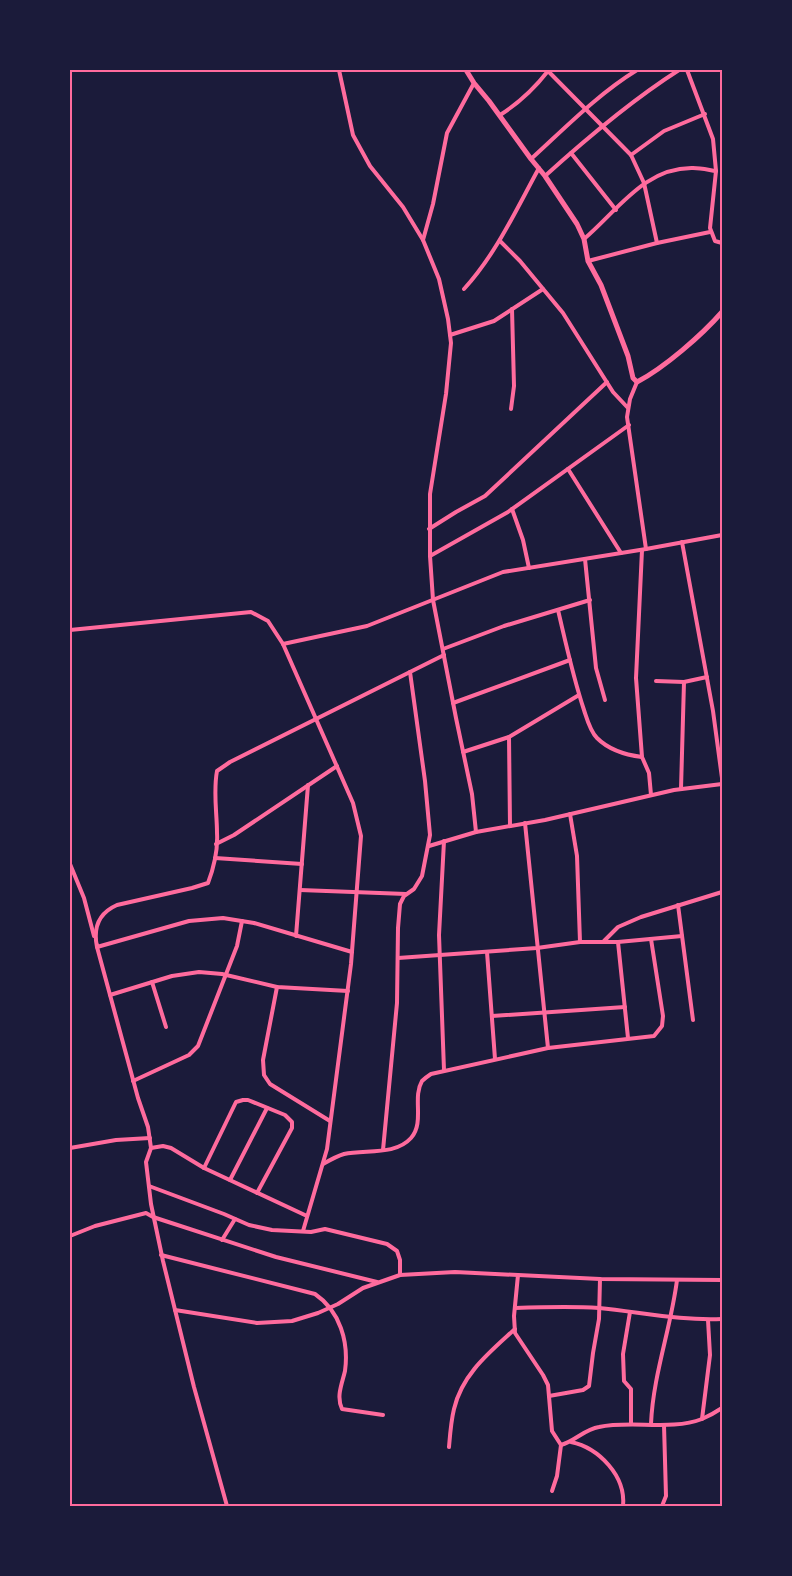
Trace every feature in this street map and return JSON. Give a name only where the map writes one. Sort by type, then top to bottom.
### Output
[{"type":"street","points":[[339,70],[353,135],[370,166],[403,207],[424,240],[439,279],[448,318],[451,343],[446,394],[430,494],[430,556],[433,600],[472,794],[476,832]]},
{"type":"street","points":[[466,70],[531,160],[546,176],[584,239],[588,261],[601,285],[628,356],[633,378],[637,382]]},
{"type":"street","points":[[500,115],[522,100],[535,88],[547,70],[630,155],[644,183],[657,243]]},
{"type":"street","points":[[531,160],[586,109],[623,78],[637,70]]},
{"type":"street","points":[[546,176],[603,127],[679,70]]},
{"type":"street","points":[[687,70],[713,139],[716,171],[710,232],[715,241],[722,243]]},
{"type":"street","points":[[424,240],[447,133],[474,82]]},
{"type":"street","points":[[630,155],[664,130],[705,114]]},
{"type":"street","points":[[571,153],[616,210]]},
{"type":"street","points":[[464,289],[476,276],[500,241],[539,168]]},
{"type":"street","points":[[584,239],[651,178],[677,169],[694,168],[716,171]]},
{"type":"street","points":[[588,261],[657,243],[710,232]]},
{"type":"street","points":[[500,241],[520,261],[563,313],[613,392],[628,408]]},
{"type":"street","points":[[450,335],[494,321],[543,289]]},
{"type":"street","points":[[512,309],[514,386],[512,409]]},
{"type":"street","points":[[651,795],[649,773],[642,757],[636,678],[644,550],[628,408],[637,382],[689,344],[722,312]]},
{"type":"street","points":[[429,529],[485,496],[607,382]]},
{"type":"street","points":[[430,556],[512,509],[629,425]]},
{"type":"street","points":[[568,469],[621,553]]},
{"type":"street","points":[[512,509],[523,540],[529,568]]},
{"type":"street","points":[[284,644],[367,626],[503,572],[644,550],[722,535]]},
{"type":"street","points":[[682,542],[707,677],[722,778]]},
{"type":"street","points":[[585,559],[596,668],[605,700]]},
{"type":"street","points":[[443,649],[504,626],[590,600]]},
{"type":"street","points":[[558,610],[579,695],[588,723],[596,737],[607,746],[626,755],[642,757]]},
{"type":"street","points":[[70,630],[251,612],[268,621],[284,644],[353,803],[361,836],[348,991],[323,1164],[303,1231]]},
{"type":"street","points":[[97,947],[96,928],[99,918],[108,909],[117,905],[208,883],[214,868],[217,836],[215,790],[217,772],[230,762],[444,656]]},
{"type":"street","points":[[453,704],[570,660]]},
{"type":"street","points":[[383,1150],[397,1003],[400,904],[422,876],[430,835],[425,781],[410,672]]},
{"type":"street","points":[[656,681],[684,682],[707,677]]},
{"type":"street","points":[[681,789],[684,682]]},
{"type":"street","points":[[463,752],[509,737],[579,695]]},
{"type":"street","points":[[509,737],[510,826]]},
{"type":"street","points":[[216,844],[234,835],[337,766]]},
{"type":"street","points":[[429,846],[476,832],[525,824],[681,789],[722,784]]},
{"type":"street","points":[[296,936],[308,785]]},
{"type":"street","points":[[570,814],[577,856],[580,942]]},
{"type":"street","points":[[525,824],[548,1048]]},
{"type":"street","points":[[444,841],[439,936],[444,1070]]},
{"type":"street","points":[[215,858],[302,864]]},
{"type":"street","points":[[70,864],[84,898],[150,1138],[151,1148],[146,1162],[153,1218],[194,1387],[227,1506]]},
{"type":"street","points":[[300,890],[406,894]]},
{"type":"street","points":[[604,941],[618,928],[641,916],[722,892]]},
{"type":"street","points":[[678,905],[692,1020]]},
{"type":"street","points":[[97,947],[188,922],[223,918],[242,921],[352,952]]},
{"type":"street","points":[[133,1081],[189,1055],[198,1046],[237,946],[242,921]]},
{"type":"street","points":[[398,958],[537,948],[580,942],[618,942],[682,936]]},
{"type":"street","points":[[323,1164],[344,1154],[391,1149],[411,1138],[416,1129],[419,1091],[423,1081],[431,1074],[548,1048],[654,1036],[662,1026],[663,1016],[651,939]]},
{"type":"street","points":[[618,942],[628,1038]]},
{"type":"street","points":[[487,952],[495,1059]]},
{"type":"street","points":[[110,995],[172,976],[199,972],[226,975],[277,987],[348,991]]},
{"type":"street","points":[[152,982],[166,1027]]},
{"type":"street","points":[[277,987],[263,1060],[264,1075],[270,1084],[330,1121]]},
{"type":"street","points":[[492,1016],[625,1006]]},
{"type":"street","points":[[204,1168],[236,1102],[248,1100],[285,1115],[292,1122],[292,1128],[257,1193]]},
{"type":"street","points":[[230,1180],[267,1108]]},
{"type":"street","points":[[70,1148],[116,1140],[150,1138]]},
{"type":"street","points":[[151,1148],[163,1146],[204,1168],[307,1216]]},
{"type":"street","points":[[149,1186],[249,1225],[272,1230],[311,1232],[324,1229],[387,1244],[396,1251],[400,1260],[400,1274]]},
{"type":"street","points":[[70,1236],[95,1226],[146,1213],[153,1218],[276,1257],[377,1282]]},
{"type":"street","points":[[222,1240],[235,1219]]},
{"type":"street","points":[[162,1255],[315,1294],[331,1307],[339,1322],[345,1345],[345,1369],[338,1401],[342,1409],[383,1415]]},
{"type":"street","points":[[175,1310],[257,1323],[292,1321],[331,1307],[363,1288],[400,1274],[454,1272],[600,1279],[722,1280]]},
{"type":"street","points":[[518,1275],[515,1333],[548,1385],[552,1432],[561,1445],[557,1476],[552,1491]]},
{"type":"street","points":[[549,1396],[584,1390],[589,1386],[600,1308],[600,1279]]},
{"type":"street","points":[[651,1424],[658,1369],[671,1316],[677,1280]]},
{"type":"street","points":[[515,1308],[583,1307],[708,1320],[722,1319]]},
{"type":"street","points":[[630,1312],[623,1354],[624,1381],[631,1389],[631,1424]]},
{"type":"street","points":[[702,1419],[710,1355],[708,1320]]},
{"type":"street","points":[[449,1447],[454,1407],[465,1381],[480,1360],[515,1329]]},
{"type":"street","points":[[561,1445],[598,1427],[631,1424],[664,1425],[702,1419],[722,1408]]},
{"type":"street","points":[[662,1506],[666,1496],[664,1425]]},
{"type":"street","points":[[570,1442],[591,1449],[606,1462],[621,1484],[624,1496],[623,1506]]}]
